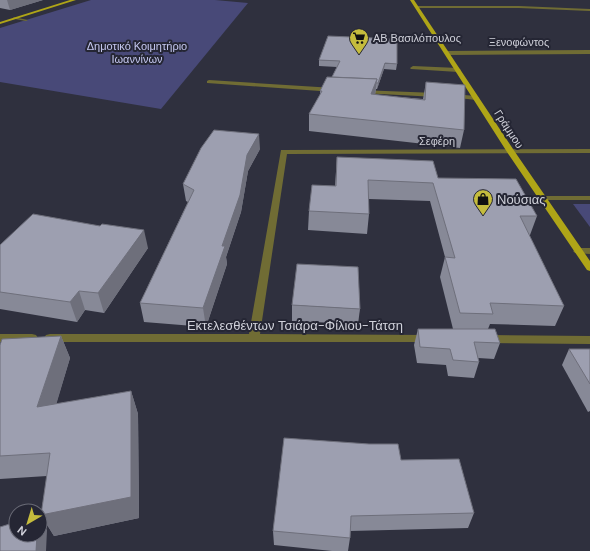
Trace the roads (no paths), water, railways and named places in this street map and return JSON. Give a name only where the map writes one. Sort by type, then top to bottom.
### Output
[{"type":"main road","points":[[0,22],[74,0]]},
{"type":"main road","name":"Γράμμου","points":[[412,0],[448,53],[511,152],[590,268]]},
{"type":"street","points":[[417,8],[513,7],[590,10]]},
{"type":"street","points":[[15,18],[26,20]]},
{"type":"street","name":"Ξενοφώντος","points":[[448,53],[590,52]]},
{"type":"street","points":[[413,68],[458,70]]},
{"type":"street","points":[[209,82],[343,90]]},
{"type":"street","points":[[359,91],[476,98]]},
{"type":"street","name":"Σεφέρη","points":[[254,339],[284,152],[590,152]]},
{"type":"street","points":[[542,198],[590,198]]},
{"type":"street","points":[[578,251],[590,251]]},
{"type":"street","name":"Εκτελεσθέντων Τσιάρα-Φίλιου-Τάτση","points":[[0,338],[438,339]]},
{"type":"street","points":[[478,339],[590,340]]},
{"type":"place","name":"ΑΒ Βασιλόπουλος","points":[[359,55]]},
{"type":"place","name":"Νούσιας","points":[[483,216]]},
{"type":"park label","name":"Δημοτικό Κοιμητήριο Ιωαννίνων","points":[[137,52]]}]
